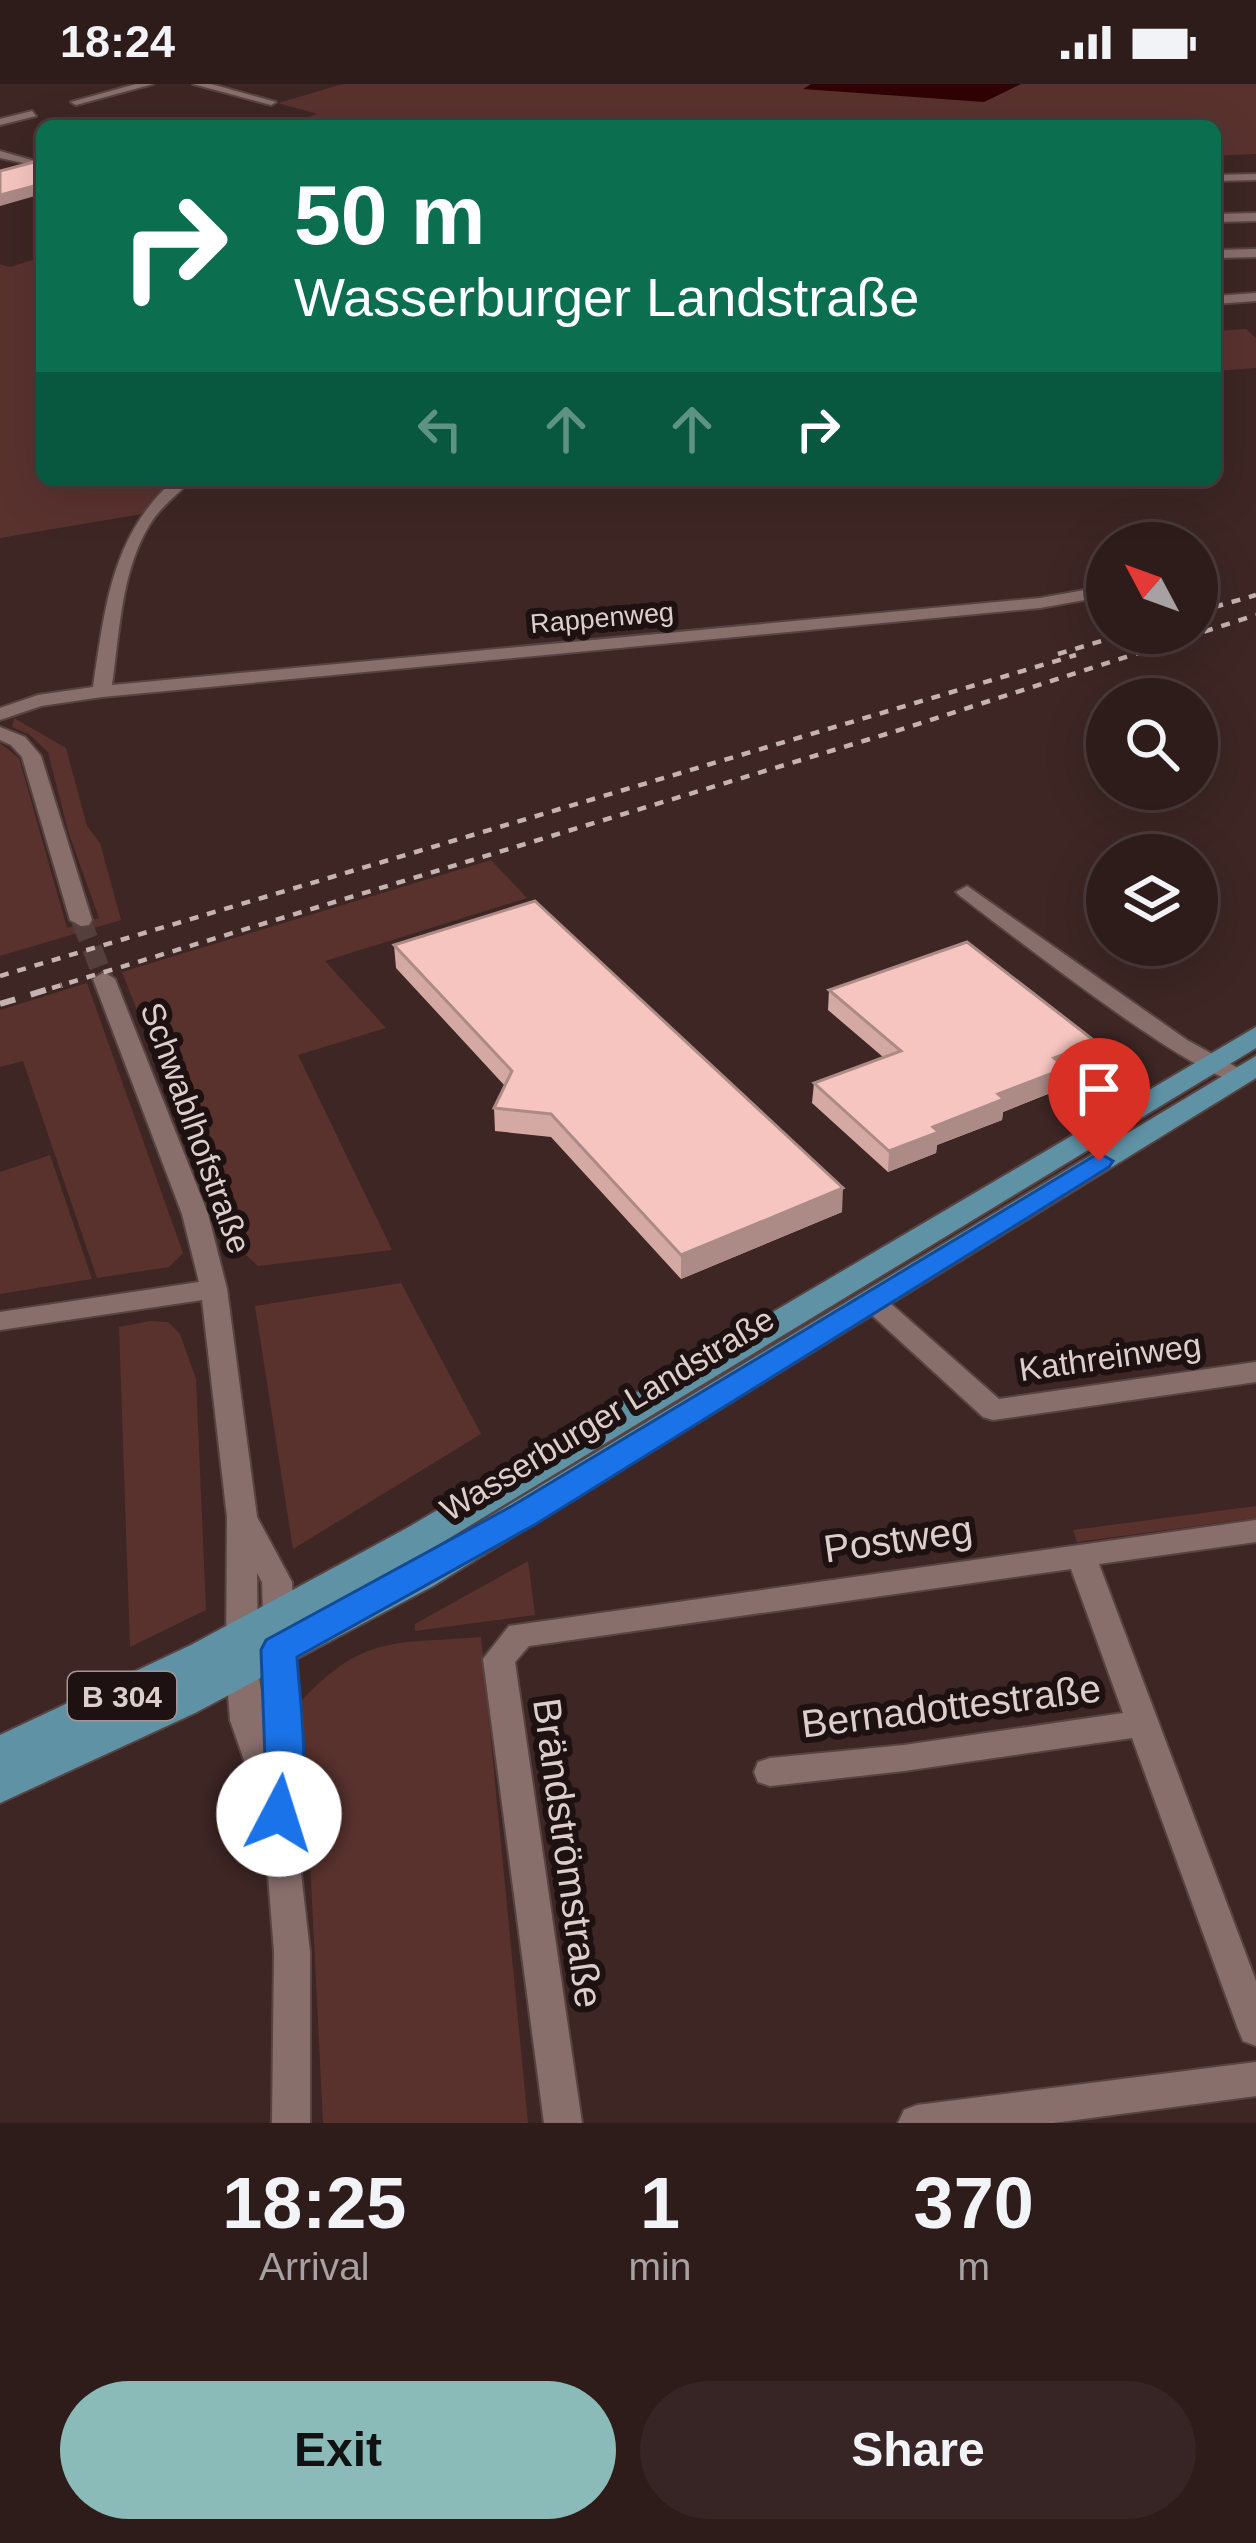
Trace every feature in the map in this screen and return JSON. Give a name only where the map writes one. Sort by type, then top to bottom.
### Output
[{"type":"main road","name":"Wasserburger Landstraße","points":[[0,1754],[261,1643],[472,1546],[872,1301],[1235,1069],[1256,1036]]},
{"type":"main road","name":"Wasserburger Landstraße","points":[[0,1786],[261,1643],[600,1434],[1235,1069]]},
{"type":"street","points":[[76,102],[148,84]]},
{"type":"street","points":[[198,84],[271,102]]},
{"type":"street","points":[[0,122],[32,113]]},
{"type":"street","points":[[0,154],[36,164]]},
{"type":"street","points":[[1221,178],[1256,177]]},
{"type":"street","points":[[1221,218],[1256,217]]},
{"type":"street","points":[[1221,254],[1256,253]]},
{"type":"street","points":[[1221,300],[1256,298]]},
{"type":"street","points":[[102,691],[126,548],[151,510],[177,486]]},
{"type":"street","name":"Rappenweg","points":[[0,714],[38,701],[102,691],[1040,603],[1086,595]]},
{"type":"street","points":[[0,733],[18,741],[31,756],[81,920]]},
{"type":"street","points":[[967,892],[1235,1069]]},
{"type":"street","name":"Schwablhofstraße","points":[[104,979],[196,1214],[214,1288],[242,1517],[284,1758],[278,1805],[292,1952],[290,2123]]},
{"type":"street","points":[[0,1322],[214,1288]]},
{"type":"street","name":"Kathreinweg","points":[[872,1301],[993,1411],[1256,1372]]},
{"type":"street","name":"Postweg","points":[[553,1630],[1256,1531]]},
{"type":"street","points":[[1082,1556],[1256,2029]]},
{"type":"street","name":"Brändströmstraße","points":[[553,1630],[520,1635],[499,1660],[563,2123]]},
{"type":"street","name":"Bernadottestraße","points":[[770,1772],[1143,1723]]},
{"type":"street","points":[[917,2123],[1256,2079]]},
{"type":"shaded area","points":[[343,84],[1256,84],[1256,154],[1221,156],[1221,120],[298,120],[317,114],[278,103]]},
{"type":"shaded area","points":[[811,84],[1021,84],[984,102],[803,89]]},
{"type":"shaded area","points":[[36,259],[36,486],[171,486],[142,514],[0,538],[0,264],[10,267]]},
{"type":"shaded area","points":[[1246,329],[1256,338],[1256,368],[1221,371],[1221,331]]},
{"type":"shaded area","points":[[14,718],[66,748],[87,826],[100,843],[121,920],[0,956],[0,743],[19,758],[67,928],[99,918],[68,831],[48,752],[30,735],[12,727]]},
{"type":"shaded area","points":[[491,860],[527,898],[325,961],[386,1028],[298,1055],[392,1250],[258,1266],[245,1254],[224,1201],[200,1170],[122,972]]},
{"type":"shaded area","points":[[87,983],[183,1253],[169,1267],[97,1278],[23,1061],[0,1067],[0,1010]]},
{"type":"shaded area","points":[[50,1155],[92,1279],[0,1294],[0,1172]]},
{"type":"shaded area","points":[[401,1283],[481,1434],[293,1549],[255,1306]]},
{"type":"shaded area","points":[[168,1322],[180,1334],[196,1379],[206,1610],[130,1647],[119,1327]]},
{"type":"shaded area","points":[[1256,1506],[1256,1518],[1077,1542],[1073,1530]]},
{"type":"shaded area","points":[[528,1561],[535,1615],[415,1631],[415,1624]]},
{"type":"shaded area","points":[[481,1637],[528,2123],[323,2123],[302,1700],[344,1663],[383,1646]]},
{"type":"building","points":[[36,162],[36,186],[0,195],[0,171]]},
{"type":"building","points":[[535,901],[843,1188],[681,1255],[551,1114],[494,1108],[512,1071],[394,945]]},
{"type":"building","points":[[967,942],[1096,1042],[1054,1058],[1066,1068],[998,1094],[1004,1099],[933,1127],[939,1132],[889,1151],[814,1083],[901,1051],[829,990]]},
{"type":"tunnel","points":[[81,920],[104,979]]},
{"type":"railway","points":[[1218,606],[1256,595]]},
{"type":"railway","points":[[52,988],[893,732],[1256,615]]},
{"type":"railway","points":[[1058,654],[1086,646]]},
{"type":"railway","points":[[0,976],[1076,655]]},
{"type":"railway","points":[[0,1004],[62,985]]},
{"type":"route","points":[[279,1814],[284,1758],[279,1650],[524,1515],[1099,1161]]}]
